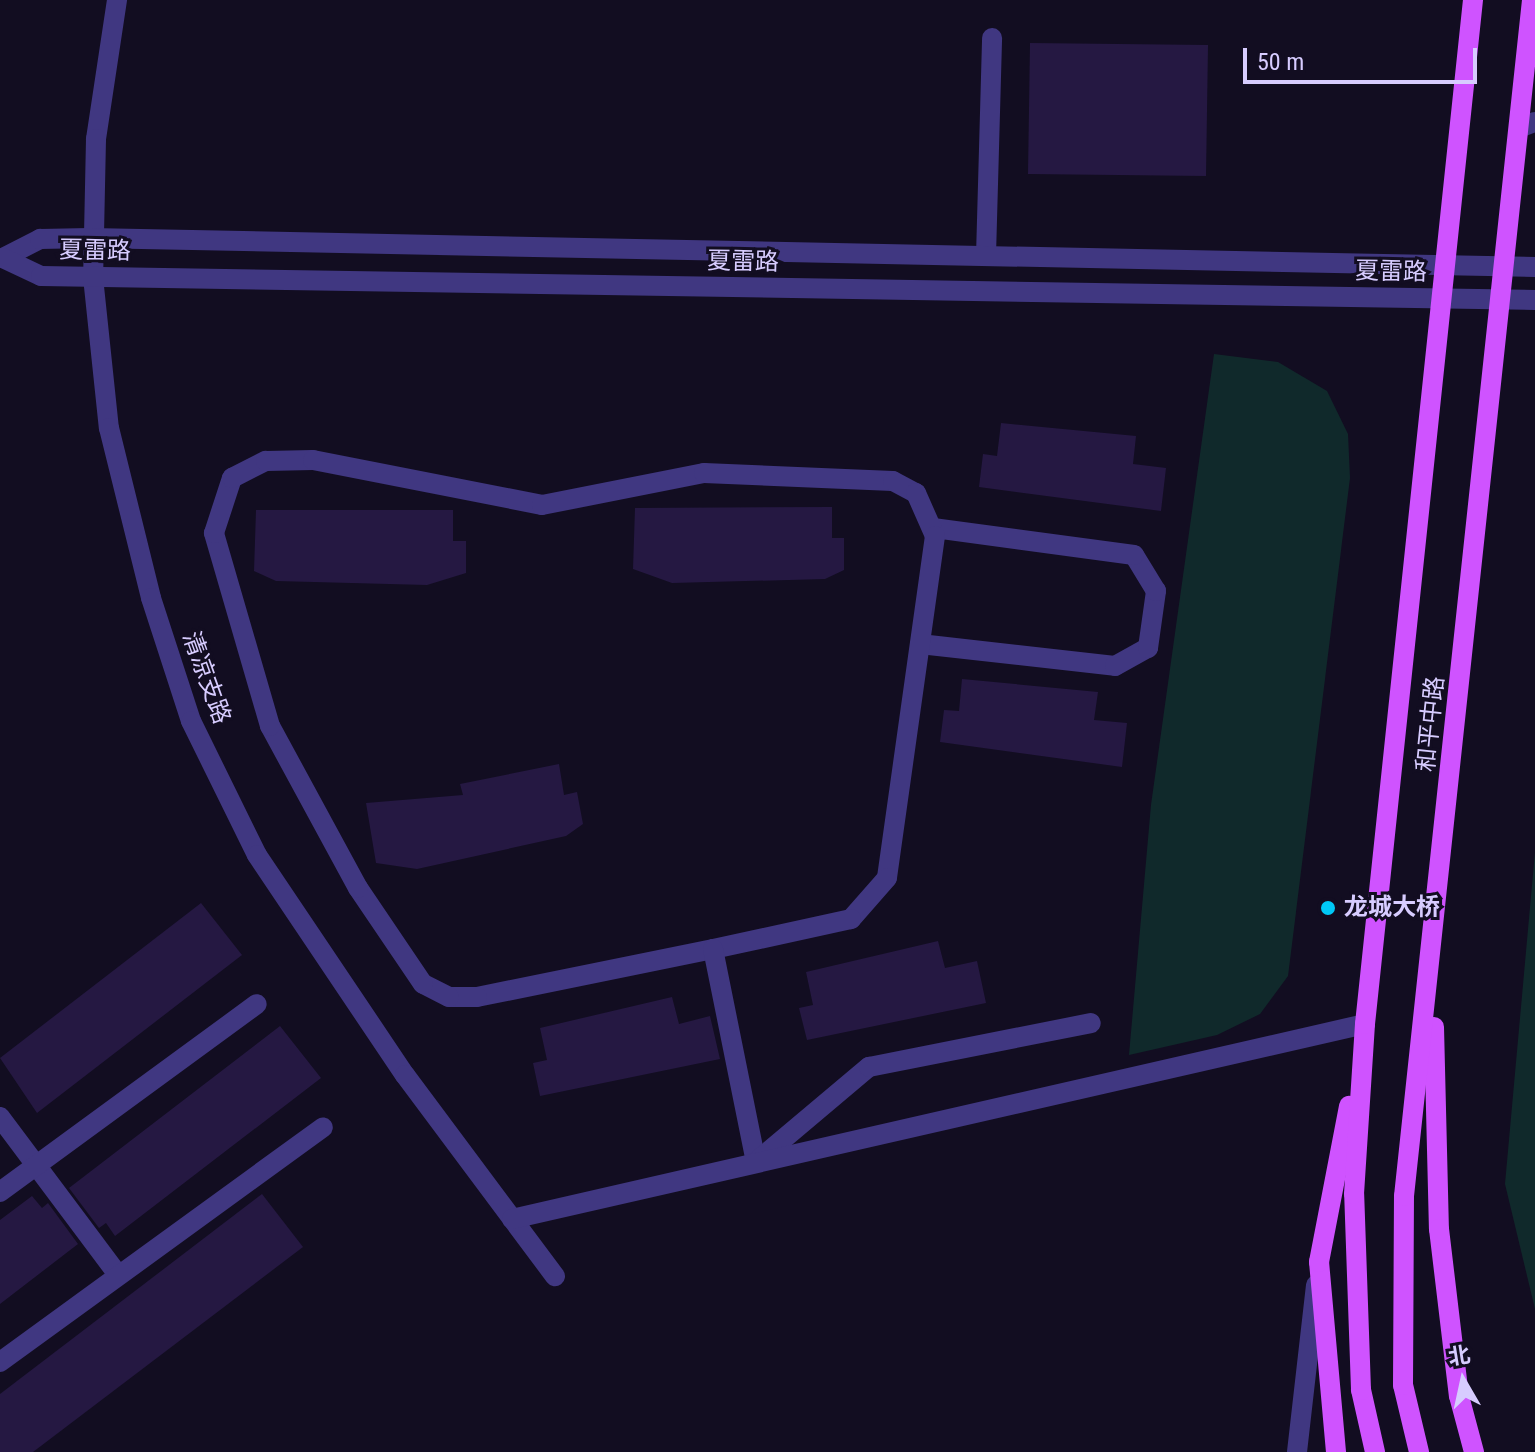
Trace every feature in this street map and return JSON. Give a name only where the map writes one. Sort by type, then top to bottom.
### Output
[{"type":"main road","name":"和平中路","points":[[1375,1452],[1361,1390],[1354,1194],[1365,1024],[1473,0]]},
{"type":"main road","name":"和平中路","points":[[1419,1452],[1403,1385],[1404,1196],[1502,300],[1527,125],[1532,0]]},
{"type":"main road","points":[[1432,954],[1439,1229],[1459,1396],[1474,1452]]},
{"type":"main road","points":[[1336,1452],[1319,1262],[1365,1024]]},
{"type":"street","name":"清凉支路","points":[[117,0],[90,238],[93,277],[109,428],[151,598],[191,721],[257,855],[555,1276]]},
{"type":"street","points":[[986,256],[992,38]]},
{"type":"street","name":"夏雷路","points":[[1535,267],[90,238],[40,239],[3,258],[41,276],[1535,300]]},
{"type":"street","points":[[0,278],[20,266]]},
{"type":"street","points":[[313,460],[542,505],[704,473],[893,481],[916,493],[933,528],[887,878],[873,902],[851,919],[477,997],[449,997],[423,984],[358,888],[270,726],[214,533],[219,501],[246,466],[266,461],[313,460]]},
{"type":"street","points":[[920,644],[1115,666],[1148,648],[1156,591],[1134,555],[933,528]]},
{"type":"street","points":[[713,949],[756,1162]]},
{"type":"street","points":[[0,1192],[257,1004]]},
{"type":"street","points":[[756,1162],[869,1067],[1091,1023]]},
{"type":"street","points":[[512,1219],[1365,1024]]},
{"type":"street","points":[[0,1117],[118,1275]]},
{"type":"street","points":[[0,1362],[323,1127]]},
{"type":"street","points":[[1297,1452],[1319,1262]]},
{"type":"green space","points":[[1214,354],[1278,362],[1327,391],[1348,434],[1350,478],[1288,976],[1260,1014],[1217,1035],[1129,1055],[1151,805]]},
{"type":"green space","points":[[1535,852],[1535,1309],[1505,1184]]},
{"type":"building","points":[[1030,43],[1208,45],[1206,176],[1028,174]]},
{"type":"building","points":[[1001,423],[1136,436],[1133,464],[1166,468],[1161,511],[979,487],[983,454],[997,456]]},
{"type":"building","points":[[832,507],[832,538],[844,538],[844,570],[825,579],[672,583],[633,569],[635,508]]},
{"type":"building","points":[[256,510],[453,510],[453,541],[466,541],[466,573],[427,585],[276,581],[254,571]]},
{"type":"building","points":[[962,679],[1098,692],[1094,720],[1127,723],[1122,767],[940,742],[944,710],[959,711]]},
{"type":"building","points":[[559,764],[564,795],[577,792],[583,824],[566,836],[417,869],[376,863],[366,803],[463,795],[460,784]]},
{"type":"building","points":[[201,903],[242,955],[37,1113],[0,1058]]},
{"type":"building","points":[[938,941],[945,968],[977,961],[986,1003],[807,1040],[799,1008],[813,1005],[806,972]]},
{"type":"building","points":[[672,997],[679,1024],[710,1016],[720,1059],[540,1096],[533,1063],[547,1060],[540,1028]]},
{"type":"building","points":[[280,1026],[321,1078],[115,1236],[106,1223],[99,1228],[69,1188]]},
{"type":"building","points":[[262,1194],[303,1247],[33,1452],[0,1452],[0,1394]]},
{"type":"building","points":[[32,1196],[42,1208],[48,1203],[78,1244],[0,1304],[0,1220]]},
{"type":"place","name":"龙城大桥","points":[[1328,908]]}]
